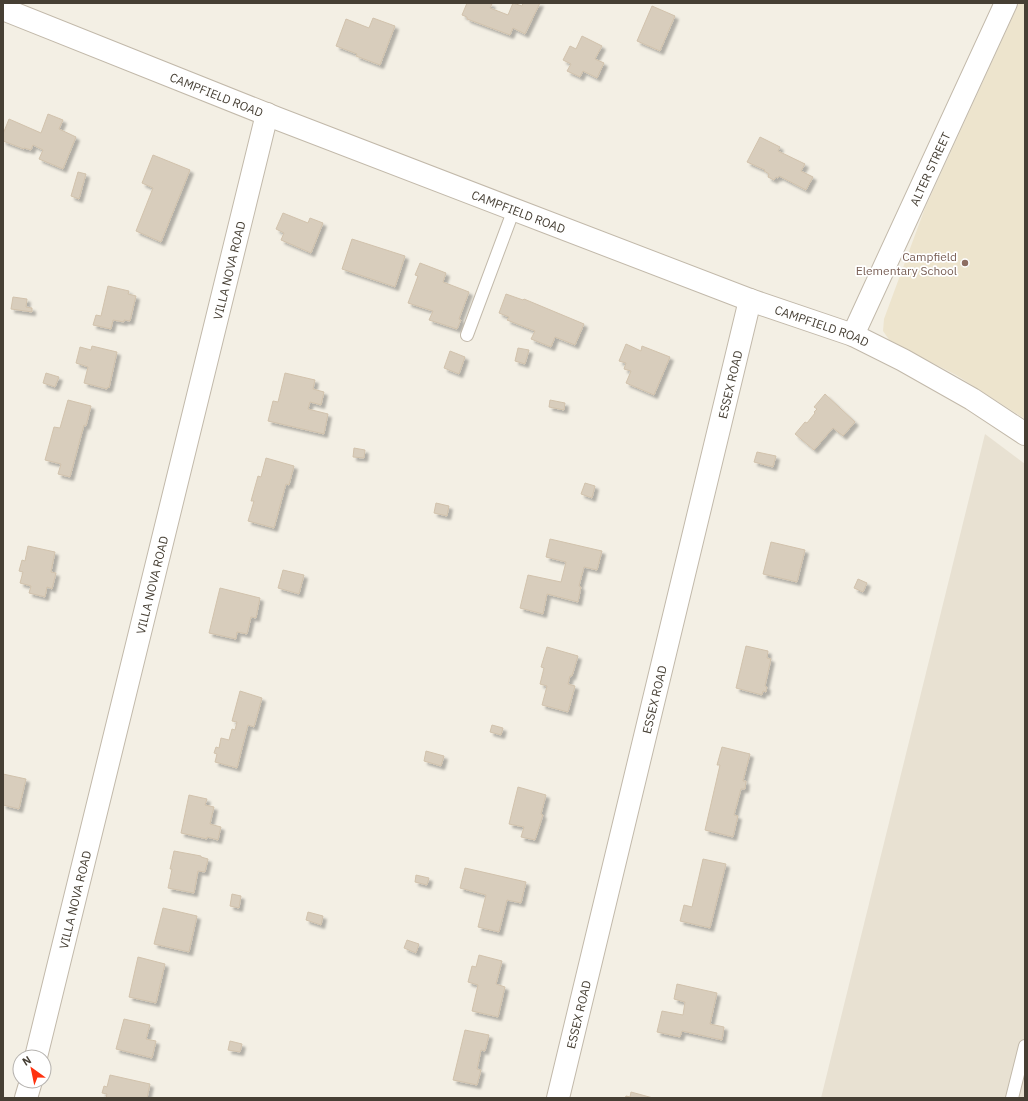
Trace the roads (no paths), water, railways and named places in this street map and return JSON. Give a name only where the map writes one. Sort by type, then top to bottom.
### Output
[{"type":"street","name":"ALTER STREET","points":[[853,335],[1006,3]]},
{"type":"street","name":"CAMPFIELD ROAD","points":[[3,9],[267,114],[750,300],[853,335],[903,360],[972,399],[1025,434]]},
{"type":"street","name":"VILLA NOVA ROAD","points":[[38,1049],[267,114]]},
{"type":"street","name":"ESSEX ROAD","points":[[558,1098],[750,300]]},
{"type":"lane","points":[[467,335],[514,209]]},
{"type":"lane","points":[[1012,1098],[1025,1046]]},
{"type":"place","name":"Campfield Elementary School","points":[[965,263]]}]
